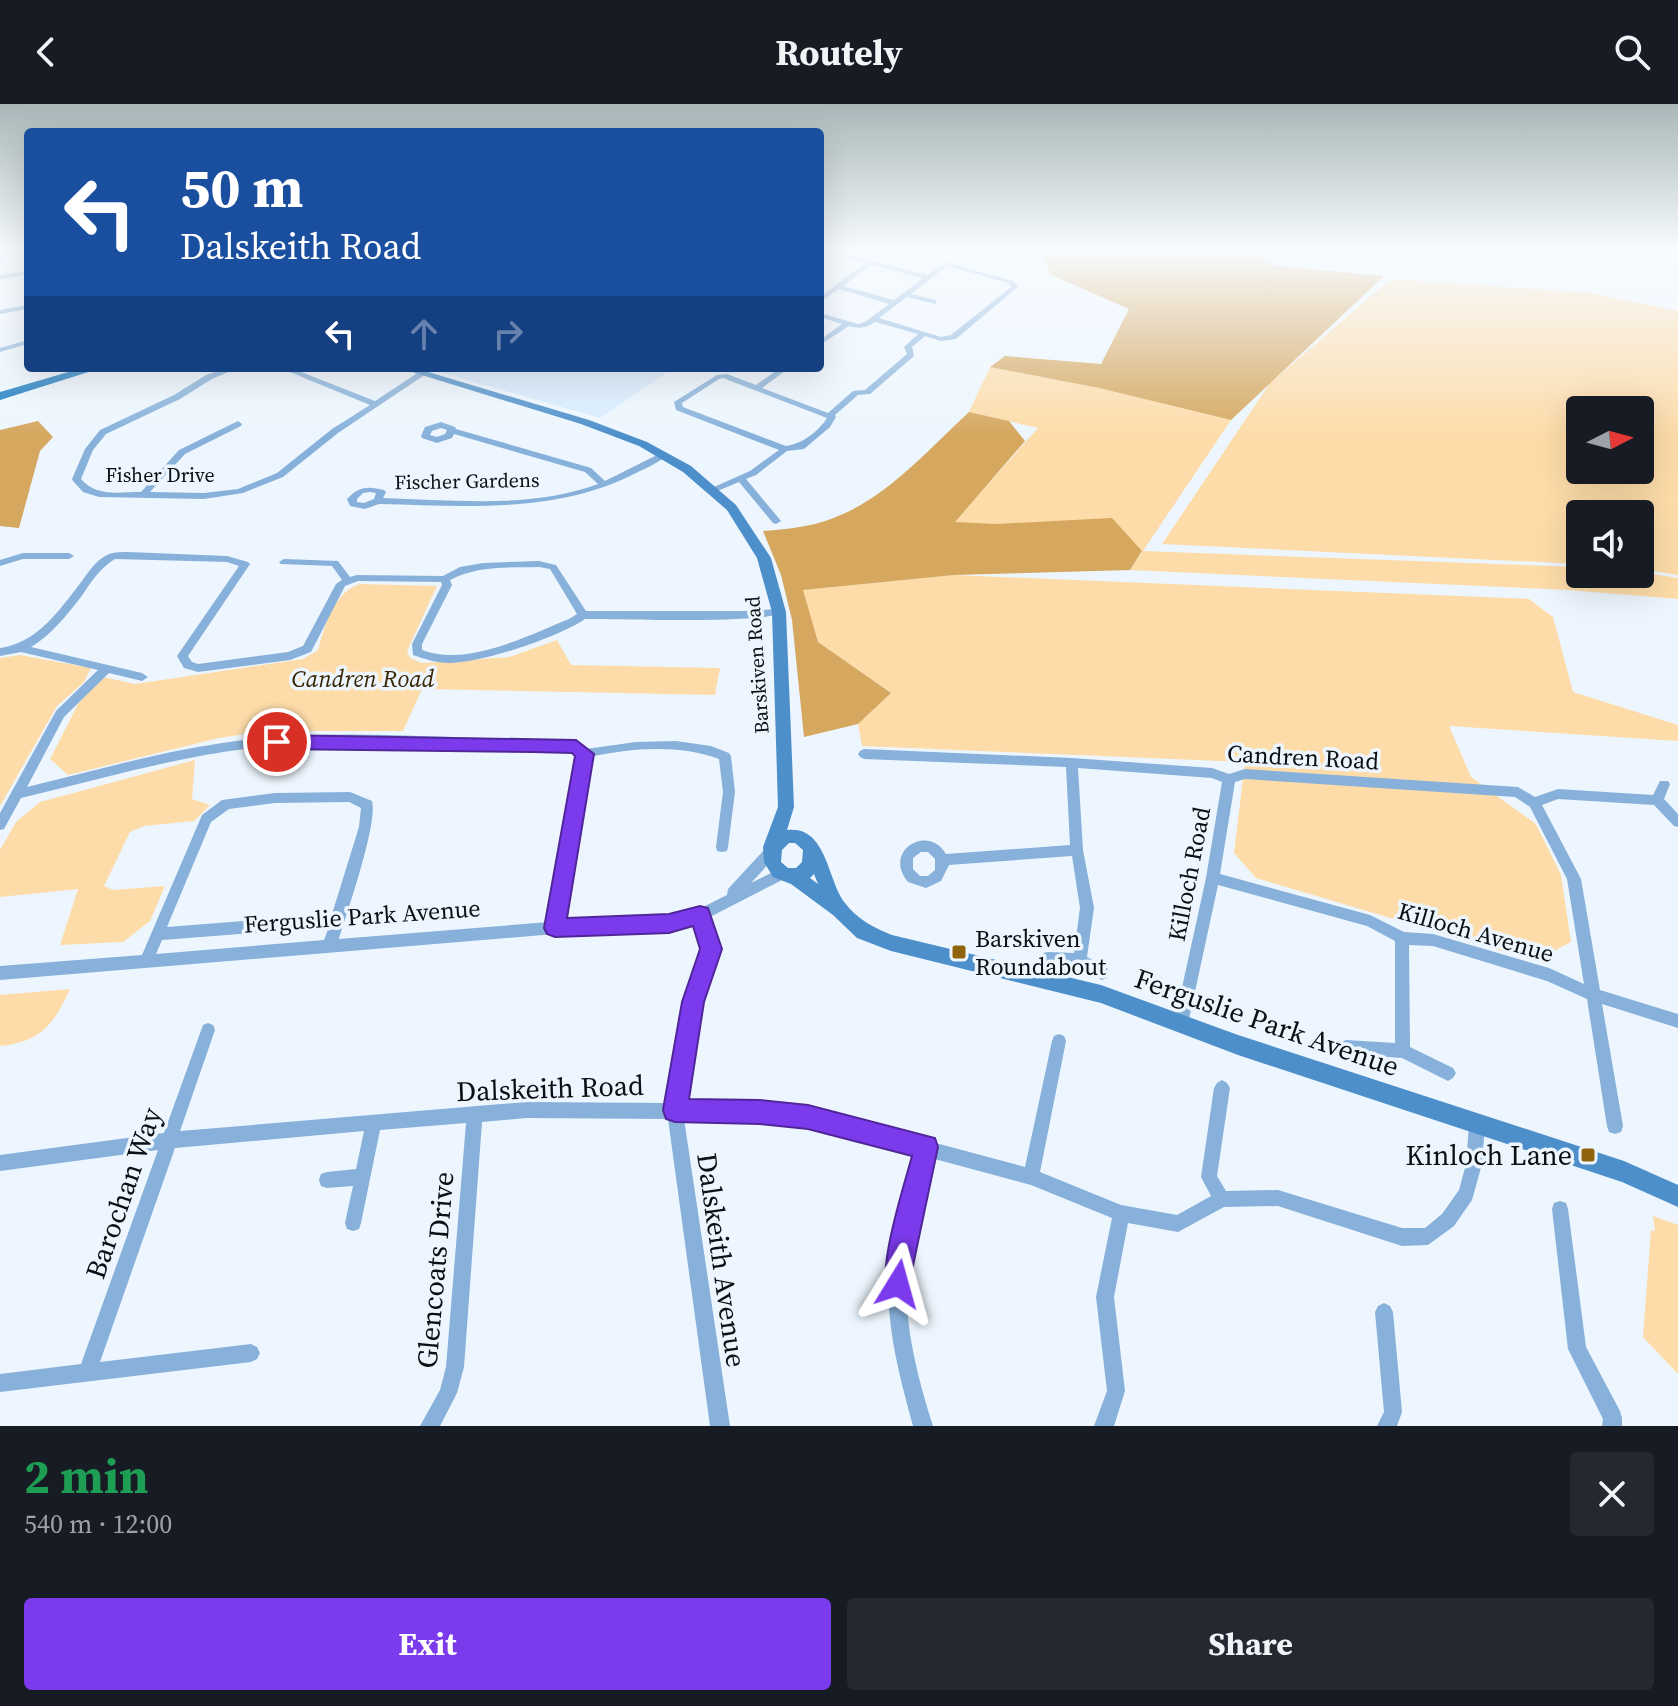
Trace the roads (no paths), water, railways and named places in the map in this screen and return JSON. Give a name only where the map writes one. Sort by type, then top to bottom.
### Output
[{"type":"main road","points":[[0,394],[60,372]]},
{"type":"main road","points":[[0,394],[80,372]]},
{"type":"street","points":[[824,316],[858,326],[881,314]]},
{"type":"street","points":[[874,319],[941,339],[953,337],[982,314]]},
{"type":"street","points":[[824,340],[847,324]]},
{"type":"street","points":[[831,414],[724,376],[717,377],[678,402],[679,408],[785,449],[801,447],[827,425],[831,414],[853,395],[867,392],[892,372],[911,354],[908,347],[924,333]]},
{"type":"street","points":[[0,350],[24,343]]},
{"type":"street","name":"Fisher Drive","points":[[223,372],[103,432],[89,449],[76,479],[86,490],[99,494],[204,496],[240,491],[280,475],[305,452],[422,374]]},
{"type":"street","points":[[294,372],[375,404]]},
{"type":"street","name":"Barskiven Road","points":[[416,372],[600,427],[664,455],[712,490],[750,531],[764,558],[779,612],[786,807],[771,850]]},
{"type":"street","points":[[757,388],[779,372]]},
{"type":"street","points":[[143,495],[182,452],[238,424]]},
{"type":"street","name":"Fischer Gardens","points":[[452,431],[588,470],[603,484]]},
{"type":"street","points":[[712,490],[753,473],[785,449]]},
{"type":"street","name":"Fischer Gardens","points":[[378,501],[502,502],[576,494],[664,455]]},
{"type":"street","points":[[741,478],[776,521]]},
{"type":"street","points":[[0,563],[23,556],[69,556]]},
{"type":"street","points":[[38,566],[46,556]]},
{"type":"street","points":[[24,649],[48,628],[100,564],[113,556],[227,559],[245,564],[182,656],[188,665],[198,668],[290,656],[307,649],[341,584],[357,578],[445,579],[464,569],[539,564],[553,567],[583,615]]},
{"type":"street","points":[[284,562],[335,563],[348,581]]},
{"type":"street","points":[[304,574],[310,563]]},
{"type":"street","points":[[445,579],[447,585],[417,644],[417,652],[424,656],[470,657],[489,654],[573,622],[583,615],[745,615],[779,612]]},
{"type":"street","points":[[0,652],[24,649],[142,677]]},
{"type":"street","points":[[0,825],[60,714],[106,669]]},
{"type":"street","points":[[897,739],[898,754]]},
{"type":"street","points":[[18,794],[199,751],[253,744],[315,741],[533,745],[576,747],[585,754]]},
{"type":"street","points":[[585,754],[612,746],[710,748],[725,756],[729,792],[722,847]]},
{"type":"street","points":[[555,928],[585,754]]},
{"type":"street","name":"Candren Road","points":[[864,754],[1072,763],[1212,773],[1229,779],[1245,774],[1518,792],[1534,803]]},
{"type":"street","points":[[1072,763],[1077,850],[1087,908],[1080,960]]},
{"type":"street","name":"Killoch Road","points":[[1181,1024],[1213,878],[1229,779]]},
{"type":"street","points":[[1657,800],[1664,784]]},
{"type":"street","points":[[1615,1126],[1574,879],[1534,803],[1558,794],[1657,800],[1678,822]]},
{"type":"street","points":[[147,959],[206,819],[226,804],[275,798],[350,797],[368,805],[365,827],[330,945]]},
{"type":"street","points":[[786,807],[811,848],[810,866],[787,874],[772,865],[771,850],[789,837],[811,848]]},
{"type":"street","name":"Ferguslie Park Avenue","points":[[811,848],[839,909]]},
{"type":"street","name":"Ferguslie Park Avenue","points":[[724,901],[756,872],[771,850]]},
{"type":"street","points":[[943,860],[1077,850]]},
{"type":"street","name":"Ferguslie Park Avenue","points":[[0,973],[555,928],[669,924],[700,915],[724,901],[787,874],[839,909],[863,932],[891,943],[1062,982],[1477,1125],[1624,1172],[1678,1196]]},
{"type":"street","name":"Killoch Avenue","points":[[1213,878],[1370,921],[1402,938],[1433,940],[1549,975],[1594,995],[1678,1021]]},
{"type":"street","name":"Dalskeith Avenue","points":[[700,915],[711,949],[693,1002],[675,1110],[720,1426]]},
{"type":"street","points":[[158,934],[337,920]]},
{"type":"street","points":[[1402,938],[1403,1051]]},
{"type":"street","points":[[1048,958],[1080,960],[1102,973]]},
{"type":"street","name":"Barochan Way","points":[[87,1374],[208,1030]]},
{"type":"street","points":[[1031,1177],[1059,1041]]},
{"type":"street","points":[[1346,1047],[1403,1051],[1448,1073]]},
{"type":"street","points":[[1222,1088],[1209,1177],[1222,1199]]},
{"type":"street","name":"Dalskeith Road","points":[[0,1163],[169,1140],[526,1110],[760,1112],[808,1117],[926,1147],[1031,1177],[1121,1213],[1178,1224],[1222,1199],[1278,1198],[1402,1237],[1428,1236],[1448,1220],[1466,1194],[1474,1164],[1477,1125]]},
{"type":"street","name":"Glencoats Drive","points":[[430,1426],[448,1393],[455,1367],[475,1114]]},
{"type":"street","points":[[353,1223],[374,1123]]},
{"type":"street","points":[[923,1426],[906,1350],[898,1284],[902,1249],[926,1147]]},
{"type":"street","points":[[327,1180],[362,1177]]},
{"type":"street","points":[[1560,1209],[1577,1349],[1613,1418],[1612,1426]]},
{"type":"street","points":[[1104,1426],[1116,1391],[1105,1297],[1121,1213]]},
{"type":"street","points":[[1384,1312],[1393,1412],[1387,1426]]},
{"type":"street","points":[[0,1383],[251,1353]]},
{"type":"place","name":"Barskiven Roundabout","points":[[959,952]]},
{"type":"place","name":"Kinloch Lane","points":[[1588,1155]]}]
